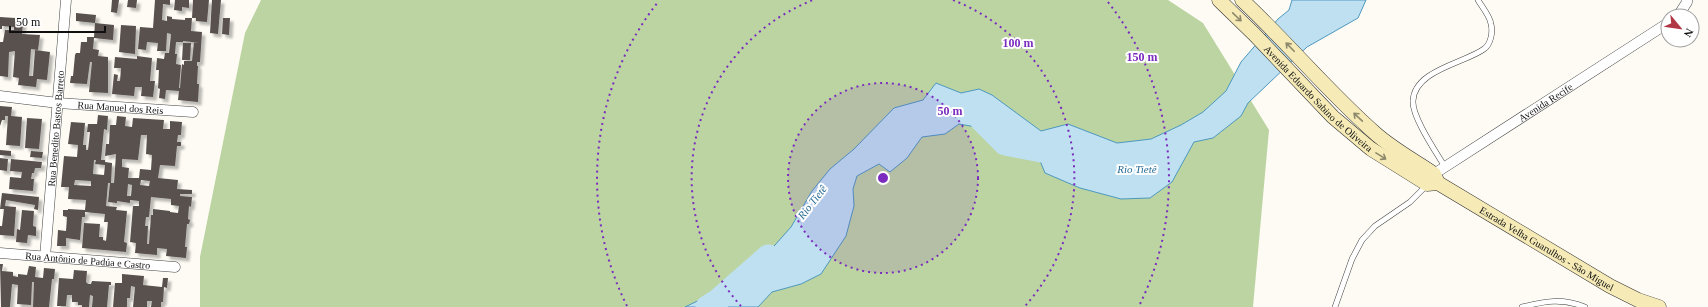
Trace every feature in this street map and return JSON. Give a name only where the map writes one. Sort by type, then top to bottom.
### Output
[{"type":"main road","name":"Avenida Eduardo Sabino de Oliveira","points":[[1219,0],[1254,34],[1333,117],[1371,149],[1436,177]]},
{"type":"main road","name":"Avenida Eduardo Sabino de Oliveira","points":[[1242,0],[1266,22],[1338,98],[1377,135],[1436,177]]},
{"type":"main road","name":"Estrada Velha Guarulhos - São Miguel","points":[[1436,177],[1610,286],[1638,300],[1659,307]]},
{"type":"street","name":"Rua Benedito Bastos Barreto","points":[[45,257],[66,0]]},
{"type":"street","name":"Avenida Recife","points":[[1436,177],[1660,28]]},
{"type":"street","name":"Rua Manuel dos Reis","points":[[0,96],[58,103],[193,112]]},
{"type":"street","name":"Rua Antônio de Padúa e Castro","points":[[0,253],[175,267]]},
{"type":"lane","points":[[1335,307],[1352,259],[1362,240],[1376,226],[1410,202],[1436,177],[1412,101],[1418,85],[1438,70],[1485,49],[1492,36],[1491,23],[1478,0]]},
{"type":"lane","points":[[1522,307],[1556,300],[1573,302],[1585,307]]},
{"type":"green space","points":[[261,0],[1168,0],[1203,23],[1269,130],[1253,307],[200,307],[200,257],[245,33]]},
{"type":"water","name":"Rio Tietê","points":[[1292,0],[1366,0],[1358,18],[1307,47],[1248,103],[1241,116],[1213,138],[1194,142],[1172,182],[1150,198],[1121,199],[1080,188],[1045,173],[1036,151],[1018,148],[990,138],[976,127],[959,124],[945,134],[922,137],[907,158],[890,172],[879,164],[857,176],[853,189],[854,206],[846,236],[821,274],[801,284],[772,292],[758,307],[685,307],[708,296],[740,287],[747,271],[767,254],[791,227],[812,191],[830,169],[854,149],[894,108],[923,100],[936,83],[961,93],[979,89],[992,95],[1041,131],[1068,124],[1117,143],[1151,139],[1181,125],[1203,112],[1226,91],[1241,62],[1278,19],[1289,10]]},
{"type":"building","points":[[112,0],[119,0],[117,13],[111,12]]},
{"type":"building","points":[[128,0],[137,0],[136,8],[127,7]]},
{"type":"building","points":[[155,0],[170,0],[170,5],[163,4],[162,20],[167,21],[167,16],[172,17],[172,19],[185,20],[185,18],[192,18],[191,31],[202,32],[200,62],[197,62],[197,84],[199,84],[198,102],[178,100],[179,91],[166,90],[165,99],[159,98],[159,70],[156,70],[157,58],[164,59],[165,53],[169,53],[171,34],[167,33],[166,51],[157,51],[158,43],[147,42],[146,50],[138,49],[140,27],[153,28]],"holes":[[[176,42],[194,42],[192,61],[184,61],[184,65],[182,64],[179,88],[181,65],[176,64]]]},
{"type":"building","points":[[175,0],[189,0],[189,8],[182,7],[182,11],[174,10]]},
{"type":"building","points":[[193,0],[209,0],[207,22],[196,21],[196,18],[192,18]]},
{"type":"building","points":[[212,0],[221,0],[218,34],[210,33]]},
{"type":"building","points":[[76,13],[96,15],[95,23],[76,21]]},
{"type":"building","points":[[0,17],[15,18],[15,22],[23,22],[22,34],[40,35],[38,50],[31,49],[29,76],[33,76],[35,50],[50,52],[47,80],[37,79],[36,87],[18,85],[19,78],[13,77],[15,51],[9,52],[8,77],[0,76],[0,42],[3,42],[5,30],[14,30],[14,27],[2,26],[2,29],[0,29]]},
{"type":"building","points":[[223,18],[230,18],[229,35],[222,34]]},
{"type":"building","points":[[95,23],[114,25],[113,40],[94,38],[93,49],[99,50],[98,56],[108,57],[108,93],[89,92],[92,62],[90,62],[87,84],[70,83],[71,76],[73,76],[75,55],[76,53],[80,53],[81,42],[87,42],[87,37],[94,37]]},
{"type":"building","points":[[121,25],[136,26],[135,54],[119,52]]},
{"type":"building","points":[[183,43],[191,43],[190,60],[182,60]]},
{"type":"building","points":[[137,56],[152,58],[150,81],[155,81],[153,97],[141,96],[142,87],[135,87],[134,96],[112,94],[114,74],[118,75],[117,81],[120,81],[121,68],[114,68],[115,57],[137,59]]},
{"type":"building","points":[[0,106],[12,107],[11,116],[22,117],[20,146],[6,145],[8,116],[5,116],[5,120],[2,120],[0,126]]},
{"type":"building","points":[[98,115],[108,116],[107,130],[104,129],[101,160],[112,163],[111,183],[114,183],[116,154],[105,156],[106,144],[109,144],[110,125],[116,125],[117,116],[126,117],[125,126],[132,127],[133,118],[164,120],[163,129],[170,129],[170,121],[182,122],[181,135],[178,135],[177,142],[181,142],[181,146],[177,146],[175,166],[160,165],[158,178],[178,180],[177,189],[192,190],[192,194],[180,194],[180,196],[192,197],[191,207],[189,206],[188,219],[190,220],[189,224],[187,224],[185,247],[187,247],[186,258],[166,256],[167,249],[157,248],[157,255],[135,253],[136,243],[130,242],[133,206],[139,206],[139,201],[130,200],[130,203],[117,201],[117,203],[108,202],[110,183],[108,183],[106,206],[117,207],[116,210],[127,211],[124,242],[127,243],[126,252],[82,248],[84,223],[100,224],[99,237],[103,237],[103,240],[106,241],[108,222],[104,222],[105,214],[85,212],[85,217],[82,217],[80,240],[66,238],[66,246],[57,246],[58,230],[66,231],[67,217],[63,216],[63,210],[85,210],[86,200],[68,199],[69,187],[61,187],[64,156],[77,157],[78,145],[68,144],[71,122],[85,123],[83,145],[86,145],[86,150],[88,150],[90,132],[87,132],[88,124],[97,124]],"holes":[[[141,135],[147,135],[146,154],[152,155],[151,170],[140,169],[139,178],[128,178],[129,168],[122,167],[122,159],[138,160]],[[94,160],[96,160],[95,164],[105,165],[104,175],[93,174]],[[75,180],[91,181],[91,186],[74,185]],[[141,180],[150,181],[149,186],[140,185]],[[128,184],[132,185],[131,196],[127,196]],[[151,197],[171,199],[171,205],[179,206],[178,213],[153,209],[153,215],[151,215],[149,244],[147,244],[148,226],[145,226],[146,217],[149,217]]]},
{"type":"building","points":[[27,118],[42,119],[39,149],[25,148]]},
{"type":"building","points":[[0,150],[11,151],[11,156],[0,155]]},
{"type":"building","points":[[31,151],[43,152],[42,158],[30,157]]},
{"type":"building","points":[[0,158],[8,159],[7,171],[0,170]]},
{"type":"building","points":[[11,159],[42,162],[41,168],[35,168],[34,173],[32,173],[31,179],[34,179],[33,191],[9,189],[10,177],[21,178],[22,172],[10,171]]},
{"type":"building","points":[[2,193],[39,197],[38,210],[34,209],[35,205],[6,200],[5,206],[16,207],[14,236],[0,235],[0,226],[2,226],[4,209],[0,209]]},
{"type":"building","points":[[22,210],[34,211],[33,226],[36,227],[36,236],[28,235],[27,243],[16,242],[17,229],[20,230]]},
{"type":"building","points":[[0,264],[3,264],[2,271],[13,272],[13,276],[18,277],[18,274],[27,275],[29,266],[36,267],[35,277],[43,278],[44,268],[55,269],[54,279],[52,279],[49,307],[33,307],[34,282],[32,282],[31,305],[17,304],[18,285],[12,284],[10,307],[1,307]]},
{"type":"building","points":[[74,270],[87,271],[86,282],[88,284],[91,284],[92,281],[111,282],[111,285],[109,285],[107,307],[92,307],[93,296],[90,295],[89,307],[82,307],[82,305],[78,305],[78,302],[72,302],[72,295],[67,295],[66,306],[57,306],[59,278],[73,279]]},
{"type":"building","points":[[122,274],[144,276],[143,285],[162,287],[163,278],[168,278],[167,288],[164,287],[163,302],[161,302],[161,307],[151,307],[152,301],[147,301],[147,307],[133,307],[135,287],[131,286],[130,298],[127,298],[127,307],[113,307],[115,283],[122,283]]},
{"type":"waterway","name":"Rio Tietê","points":[[981,120],[1005,144],[1041,151]]},
{"type":"waterway","name":"Rio Tietê","points":[[707,307],[718,300],[768,256]]}]
